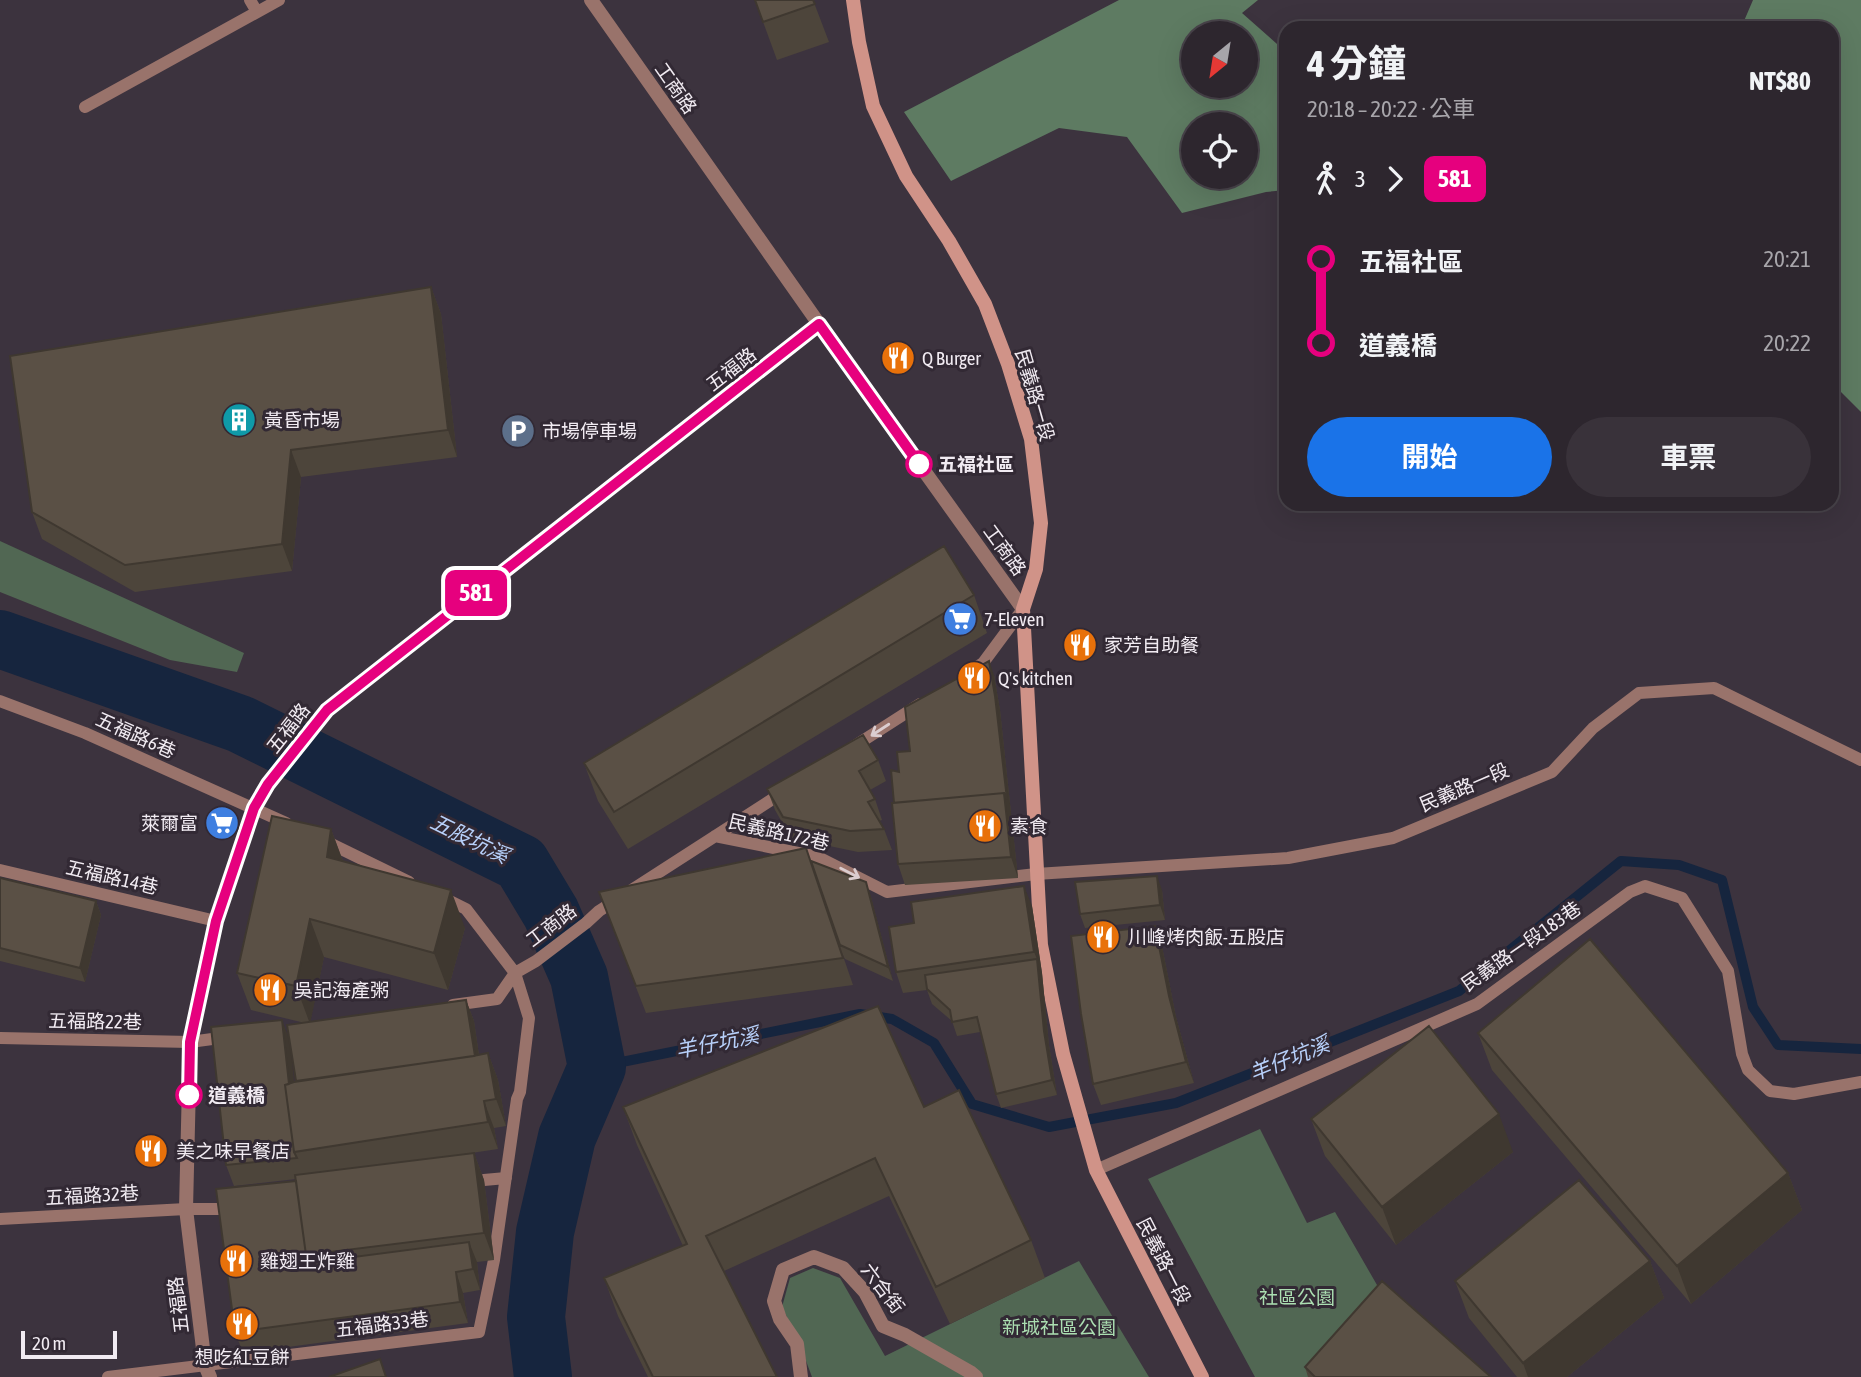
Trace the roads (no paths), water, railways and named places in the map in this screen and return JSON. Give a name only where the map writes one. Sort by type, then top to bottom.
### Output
[{"type":"main road","name":"民義路一段","points":[[853,0],[873,106],[906,176],[949,241],[985,304],[1008,364],[1031,439],[1041,523],[1036,569],[1023,609],[1041,945],[1063,1054],[1096,1170],[1202,1377]]},
{"type":"street","name":"工商路","points":[[591,0],[1023,609]]},
{"type":"street","name":"五福路","points":[[207,1371],[186,1209],[190,1042],[216,921],[254,808],[268,784],[327,710],[819,324]]},
{"type":"street","name":"六合街","points":[[801,1377],[797,1344],[780,1319],[774,1301],[783,1270],[814,1257],[843,1268],[865,1292],[883,1326],[916,1341],[976,1377]]},
{"type":"lane","points":[[250,0],[257,12]]},
{"type":"lane","points":[[85,107],[279,0]]},
{"type":"lane","points":[[960,678],[983,663],[1023,609]]},
{"type":"lane","name":"民義路一段","points":[[1036,874],[1288,858],[1393,838],[1552,772],[1593,728],[1639,693],[1714,688],[1861,760]]},
{"type":"lane","points":[[843,754],[937,693]]},
{"type":"lane","name":"五福路6巷","points":[[0,701],[85,733],[303,831]]},
{"type":"lane","name":"工商路","points":[[444,1007],[497,999],[515,974],[536,961],[599,911],[796,784]]},
{"type":"lane","name":"民義路172巷","points":[[715,836],[818,857],[887,892],[1036,874]]},
{"type":"lane","points":[[316,837],[416,885]]},
{"type":"lane","name":"五福路14巷","points":[[0,870],[216,921]]},
{"type":"lane","name":"民義路一段183巷","points":[[1096,1170],[1477,1004],[1630,892],[1645,886],[1682,898],[1704,931],[1728,971],[1742,1054],[1748,1070],[1770,1091],[1794,1094],[1861,1082]]},
{"type":"lane","points":[[428,891],[466,909],[515,974],[529,1018],[506,1178],[484,1180],[451,1189]]},
{"type":"lane","name":"五福路22巷","points":[[0,1038],[190,1042],[243,1035]]},
{"type":"lane","name":"五福路33巷","points":[[207,1371],[479,1332],[506,1178]]},
{"type":"lane","name":"五福路32巷","points":[[0,1219],[251,1207]]},
{"type":"lane","points":[[108,1377],[207,1371]]},
{"type":"waterway","name":"五股坑溪","points":[[0,639],[240,724],[521,863],[551,913],[579,977],[597,1067],[567,1137],[545,1232],[536,1317],[543,1377]]},
{"type":"waterway","name":"羊仔坑溪","points":[[597,1067],[860,1014],[892,1019],[934,1043],[972,1104],[1049,1127],[1176,1103],[1459,991],[1621,861],[1679,865],[1722,880],[1753,1007],[1778,1045],[1861,1049]]},
{"type":"place","name":"Q Burger","points":[[898,358]]},
{"type":"place","name":"黃昏市場","points":[[239,420]]},
{"type":"place","name":"市場停車場","points":[[518,431]]},
{"type":"place","name":"五福社區","points":[[919,464]]},
{"type":"place","name":"7-Eleven","points":[[960,619]]},
{"type":"place","name":"家芳自助餐","points":[[1080,645]]},
{"type":"place","name":"Q's kitchen","points":[[974,678]]},
{"type":"place","name":"萊爾富","points":[[222,823]]},
{"type":"place","name":"素食","points":[[985,826]]},
{"type":"place","name":"川峰烤肉飯-五股店","points":[[1103,937]]},
{"type":"place","name":"吳記海產粥","points":[[270,990]]},
{"type":"place","name":"道義橋","points":[[189,1095]]},
{"type":"place","name":"美之味早餐店","points":[[151,1151]]},
{"type":"place","name":"雞翅王炸雞","points":[[236,1261]]},
{"type":"place","name":"想吃紅豆餅","points":[[242,1324]]},
{"type":"park label","name":"社區公園","points":[[1297,1297]]},
{"type":"park label","name":"新城社區公園","points":[[1059,1327]]}]
